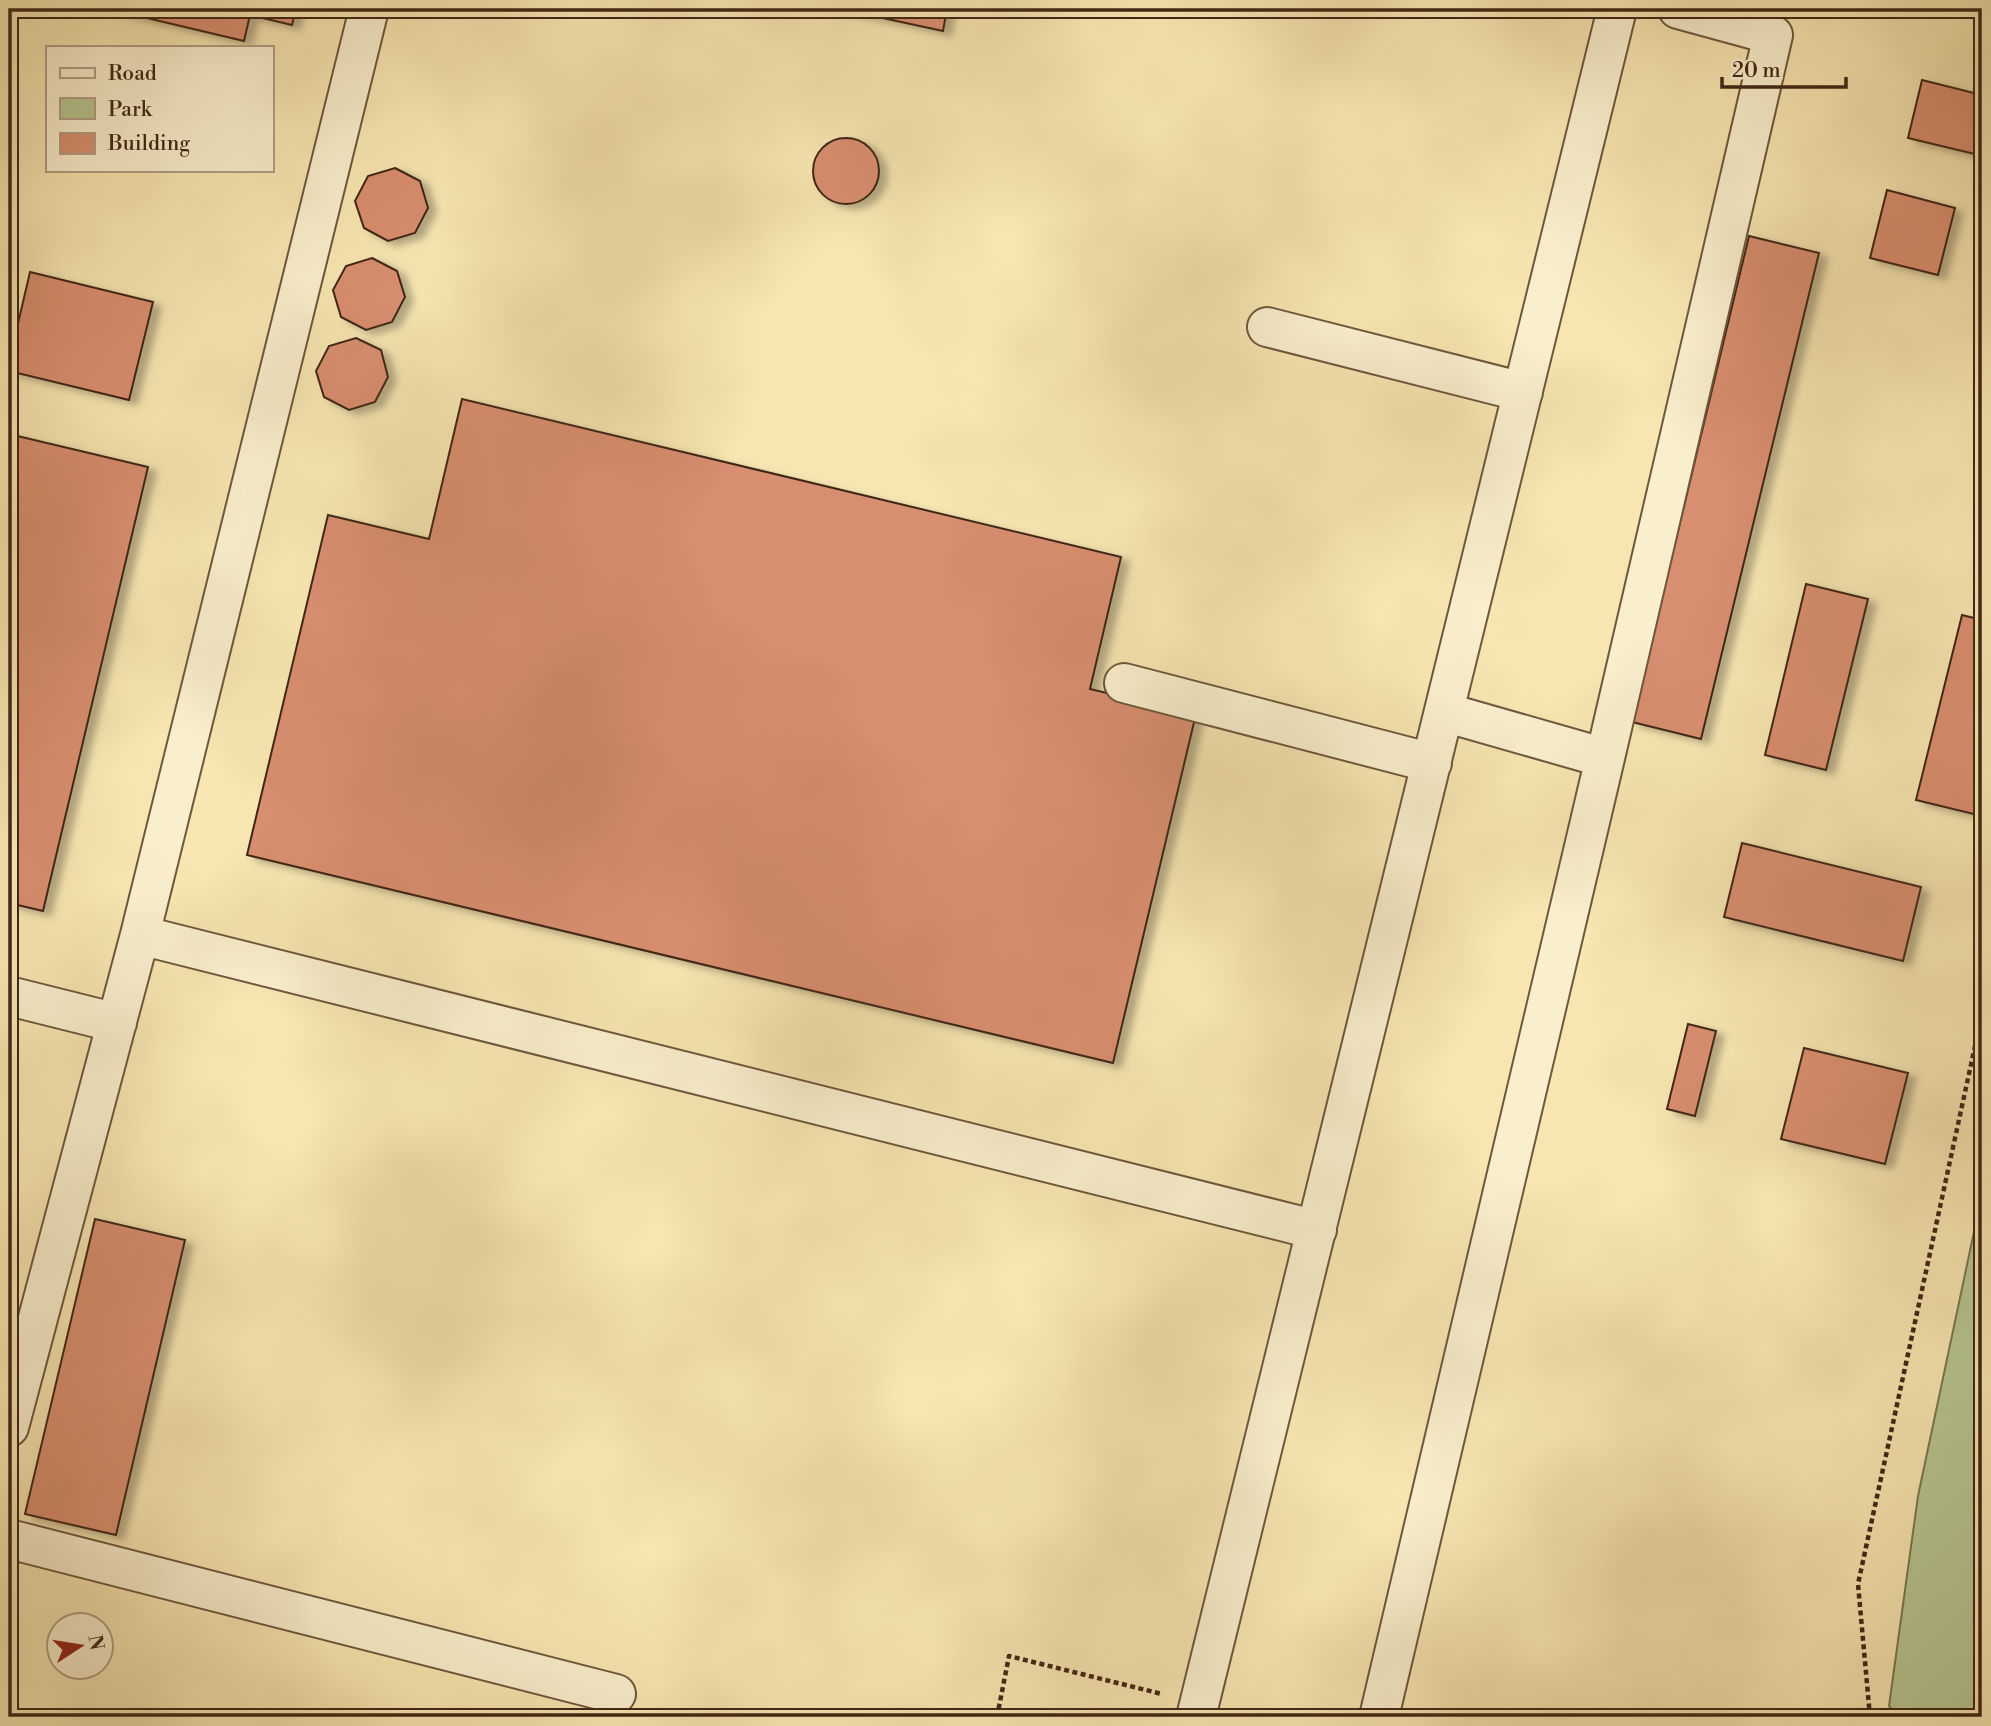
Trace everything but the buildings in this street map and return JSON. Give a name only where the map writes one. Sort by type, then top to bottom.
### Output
[{"type":"lane","points":[[9,1427],[140,935],[369,9]]},
{"type":"lane","points":[[1198,1711],[1617,9]]},
{"type":"lane","points":[[1378,1717],[1773,34],[1678,9]]},
{"type":"lane","points":[[1267,327],[1523,392]]},
{"type":"lane","points":[[1124,683],[1432,763]]},
{"type":"lane","points":[[1444,712],[1605,758]]},
{"type":"lane","points":[[140,935],[1317,1230]]},
{"type":"lane","points":[[9,996],[117,1023]]},
{"type":"lane","points":[[9,1539],[616,1694]]},
{"type":"path","points":[[1870,1717],[1858,1584],[1982,1014]]},
{"type":"path","points":[[997,1717],[1009,1656],[1198,1711]]},
{"type":"green space","points":[[1982,1194],[1982,1717],[1898,1717],[1889,1706],[1918,1496]]}]
